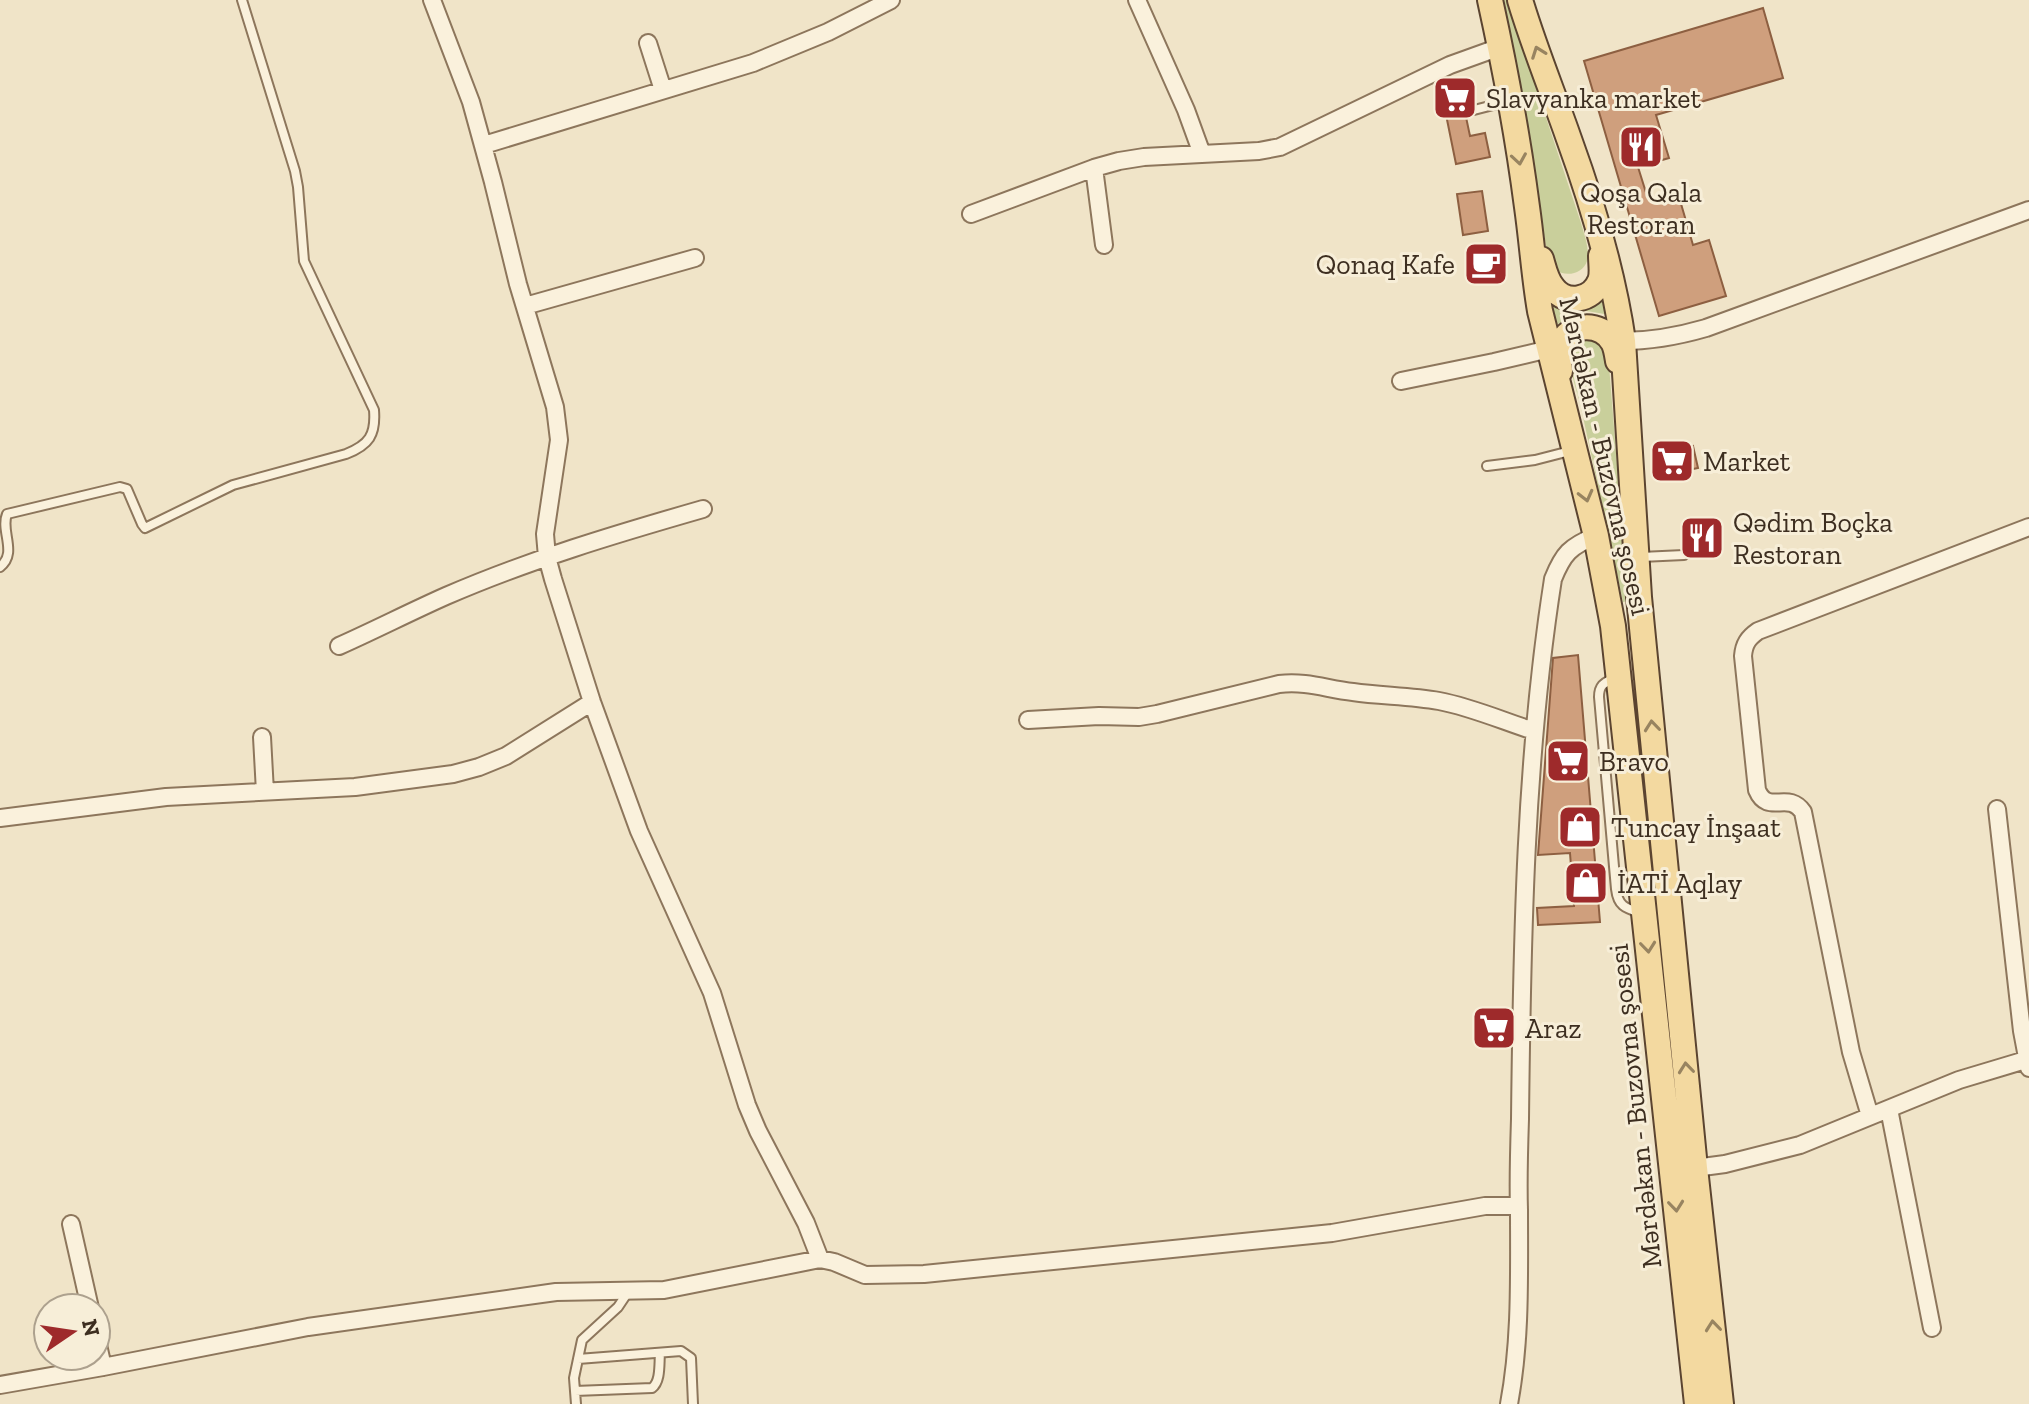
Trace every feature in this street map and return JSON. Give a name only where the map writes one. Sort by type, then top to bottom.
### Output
[{"type":"main road","name":"Mərdəkan - Buzovna şosesi","points":[[1490,0],[1527,206],[1534,277],[1607,586],[1697,1404]]},
{"type":"main road","name":"Mərdəkan - Buzovna şosesi","points":[[1520,0],[1600,233],[1617,301],[1619,363],[1629,422],[1636,557],[1721,1404]]},
{"type":"main road","points":[[1527,206],[1551,286],[1568,299],[1587,295],[1599,283],[1600,233]]},
{"type":"main road","points":[[1564,406],[1558,360],[1564,338],[1571,332],[1593,327],[1618,341]]},
{"type":"street","points":[[432,0],[484,145],[559,426],[545,534],[547,557],[592,702],[639,831],[712,993],[747,1105],[806,1223],[820,1259]]},
{"type":"street","points":[[484,145],[753,63],[828,32],[858,7],[891,0]]},
{"type":"street","points":[[1137,0],[1202,154]]},
{"type":"street","points":[[648,43],[663,90]]},
{"type":"street","points":[[971,214],[1119,161],[1280,147],[1450,65],[1500,47]]},
{"type":"street","points":[[1094,168],[1104,245]]},
{"type":"street","points":[[1618,341],[1652,341],[1706,328],[2029,210]]},
{"type":"street","points":[[525,306],[695,258]]},
{"type":"street","points":[[1401,381],[1549,349]]},
{"type":"street","points":[[339,646],[445,596],[547,557],[703,509]]},
{"type":"street","points":[[1870,1116],[1851,1052],[1803,812],[1793,803],[1765,802],[1757,790],[1744,648],[1749,637],[1758,631],[2029,527]]},
{"type":"street","points":[[1509,1404],[1520,1295],[1525,902],[1534,731],[1553,579],[1568,551],[1579,542],[1596,536]]},
{"type":"street","points":[[1028,720],[1139,717],[1292,682],[1441,702],[1534,731]]},
{"type":"street","points":[[0,818],[166,797],[355,787],[453,774],[506,756],[592,702]]},
{"type":"street","points":[[262,737],[265,792]]},
{"type":"street","points":[[1695,1168],[1725,1164],[1800,1145],[1959,1080],[2028,1062],[1997,809]]},
{"type":"street","points":[[1889,1109],[1932,1328]]},
{"type":"street","points":[[112,1365],[308,1327],[578,1291],[664,1290],[820,1259],[865,1275],[924,1274],[1332,1233],[1485,1206],[1519,1206]]},
{"type":"street","points":[[71,1224],[86,1292]]},
{"type":"street","points":[[0,1385],[74,1372]]},
{"type":"lane","points":[[0,567],[8,558],[2,523],[7,514],[120,487],[127,489],[142,524],[145,528],[150,527],[224,488],[346,454],[360,448],[371,436],[375,425],[374,410],[304,261],[295,171],[242,0]]},
{"type":"lane","points":[[1470,111],[1510,101]]},
{"type":"lane","points":[[1487,466],[1535,460],[1575,450]]},
{"type":"lane","points":[[1636,557],[1684,555]]},
{"type":"lane","points":[[576,1404],[574,1378],[582,1340],[618,1307],[628,1291]]},
{"type":"lane","points":[[578,1359],[681,1351],[691,1358],[693,1404]]},
{"type":"lane","points":[[575,1391],[652,1388],[658,1380],[660,1353]]},
{"type":"green space","points":[[1501,0],[1507,0],[1585,237],[1587,261],[1582,269],[1573,273],[1555,269],[1547,251]]},
{"type":"green space","points":[[1603,286],[1610,315],[1581,310],[1553,327],[1548,296]]},
{"type":"green space","points":[[1582,338],[1601,342],[1608,353],[1628,601],[1623,602],[1572,373],[1573,343]]},
{"type":"building","points":[[1763,8],[1783,78],[1656,115],[1669,158],[1638,167],[1648,199],[1677,190],[1693,245],[1709,240],[1726,296],[1659,316],[1584,61]]},
{"type":"building","points":[[1459,81],[1470,136],[1485,133],[1490,157],[1456,164],[1440,85]]},
{"type":"building","points":[[1482,191],[1488,231],[1463,235],[1457,194]]},
{"type":"building","points":[[1693,446],[1698,468],[1664,475],[1659,453]]},
{"type":"building","points":[[1578,655],[1600,922],[1538,925],[1537,908],[1574,906],[1570,853],[1538,855],[1553,658]]},
{"type":"place","name":"Slavyanka market","points":[[1455,98]]},
{"type":"place","name":"Qoşa Qala Restoran","points":[[1641,147]]},
{"type":"place","name":"Qonaq Kafe","points":[[1486,264]]},
{"type":"place","name":"Market","points":[[1672,461]]},
{"type":"place","name":"Qədim Boçka Restoran","points":[[1702,538]]},
{"type":"place","name":"Bravo","points":[[1568,761]]},
{"type":"place","name":"Tuncay İnşaat","points":[[1580,827]]},
{"type":"place","name":"İATİ Aqlay","points":[[1586,883]]},
{"type":"place","name":"Araz","points":[[1494,1028]]}]
